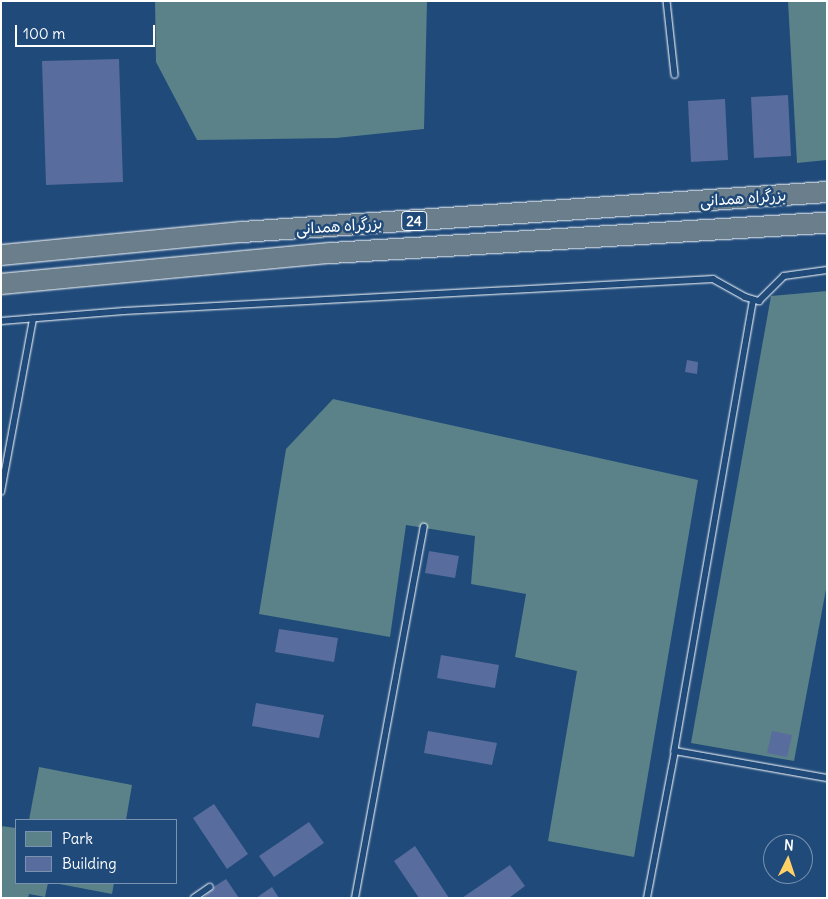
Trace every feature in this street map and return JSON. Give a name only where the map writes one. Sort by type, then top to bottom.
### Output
[{"type":"highway","name":"بزرگراه همدانی","points":[[1,256],[242,232],[827,192]]},
{"type":"highway","name":"بزرگراه همدانی","points":[[1,284],[331,253],[827,223]]},
{"type":"lane","points":[[667,1],[675,75]]},
{"type":"lane","points":[[1,321],[713,279],[746,297],[759,301],[784,276],[827,270]]},
{"type":"lane","points":[[647,898],[675,751],[753,303]]},
{"type":"lane","points":[[1,492],[32,319]]},
{"type":"lane","points":[[355,898],[424,527]]},
{"type":"lane","points":[[675,751],[827,778]]},
{"type":"lane","points":[[194,898],[210,887]]},
{"type":"green space","points":[[155,1],[427,1],[424,129],[336,138],[197,140],[156,62]]},
{"type":"green space","points":[[788,1],[827,1],[827,160],[797,163]]},
{"type":"green space","points":[[827,291],[827,584],[794,761],[691,743],[771,296]]},
{"type":"green space","points":[[333,399],[698,480],[634,857],[548,841],[577,671],[515,657],[526,594],[471,584],[475,536],[406,525],[390,637],[259,614],[286,449]]},
{"type":"green space","points":[[39,767],[132,785],[126,819],[29,819]]},
{"type":"green space","points":[[1,826],[15,828],[15,884],[48,884],[45,897],[29,894],[28,898],[1,898]]},
{"type":"green space","points":[[59,884],[114,884],[112,894]]},
{"type":"building","points":[[119,59],[123,182],[46,185],[42,61]]},
{"type":"building","points":[[788,95],[791,156],[754,158],[751,97]]},
{"type":"building","points":[[725,99],[728,160],[691,162],[688,101]]},
{"type":"building","points":[[687,360],[698,362],[697,374],[685,372]]},
{"type":"building","points":[[429,551],[459,556],[455,578],[425,573]]},
{"type":"building","points":[[279,629],[338,638],[334,662],[275,652]]},
{"type":"building","points":[[441,655],[499,665],[495,688],[437,678]]},
{"type":"building","points":[[256,703],[324,715],[319,738],[252,726]]},
{"type":"building","points":[[428,731],[497,743],[492,765],[424,753]]},
{"type":"building","points":[[772,731],[792,735],[787,757],[767,753]]},
{"type":"building","points":[[214,804],[248,854],[227,869],[193,818]]},
{"type":"building","points":[[309,822],[324,843],[274,877],[259,856]]},
{"type":"building","points":[[415,846],[449,898],[419,898],[394,861]]},
{"type":"building","points":[[510,865],[525,886],[509,898],[462,898]]},
{"type":"building","points":[[226,879],[239,898],[203,898],[215,886]]},
{"type":"building","points":[[272,887],[279,898],[256,898]]}]
